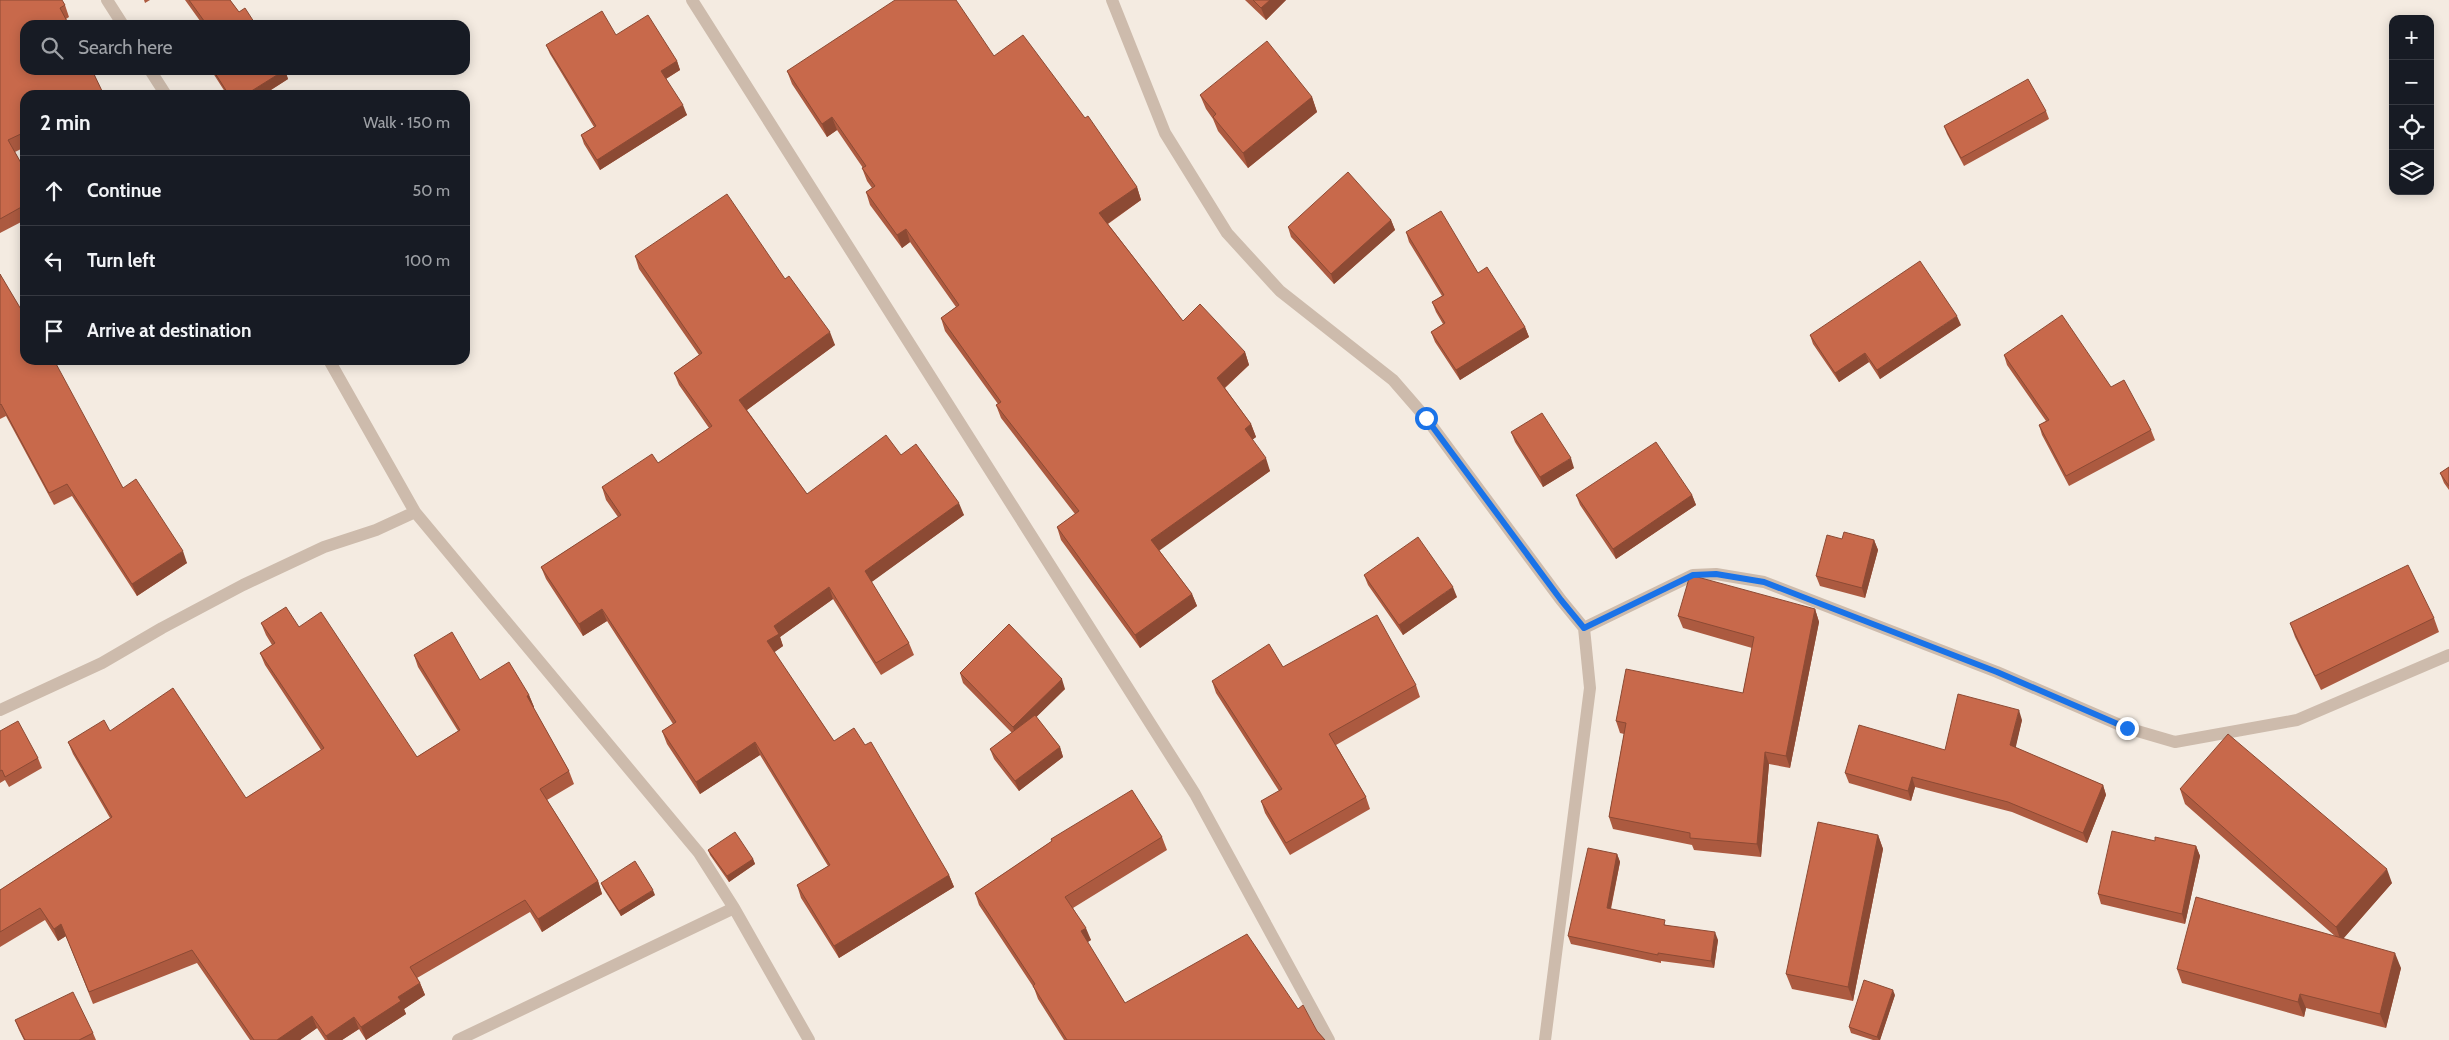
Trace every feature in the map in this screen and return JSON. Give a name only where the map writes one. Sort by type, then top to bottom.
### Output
[{"type":"street","points":[[107,0],[120,20]]},
{"type":"street","points":[[692,0],[1195,794],[1329,1040]]},
{"type":"street","points":[[1112,0],[1165,133],[1227,233],[1280,291],[1393,380],[1426,418],[1561,600],[1584,628],[1590,688],[1545,1040]]},
{"type":"street","points":[[153,75],[163,90]]},
{"type":"street","points":[[332,365],[415,512],[699,853],[734,908],[809,1040]]},
{"type":"street","points":[[0,710],[102,663],[243,585],[324,547],[376,530],[415,512]]},
{"type":"street","points":[[1584,628],[1693,575],[1732,575],[1774,586],[1997,672],[2127,728],[2175,742],[2298,720],[2449,655]]},
{"type":"street","points":[[458,1040],[734,908]]},
{"type":"building","points":[[0,0],[62,0],[65,5],[60,8],[66,20],[20,20],[20,75],[94,75],[102,90],[20,90],[20,134],[8,140],[20,161],[20,208],[0,219]]},
{"type":"building","points":[[189,0],[230,0],[239,12],[245,8],[253,20],[203,20]]},
{"type":"building","points":[[895,0],[956,0],[994,56],[1023,35],[1085,118],[1088,116],[1137,187],[1099,213],[1183,321],[1200,304],[1245,352],[1217,378],[1251,424],[1245,429],[1266,458],[1151,540],[1192,594],[1135,635],[1057,527],[1079,511],[996,405],[1001,402],[941,318],[959,305],[906,229],[897,235],[866,192],[875,186],[862,168],[866,166],[832,117],[822,124],[787,71]]},
{"type":"building","points":[[1253,0],[1270,0],[1261,8]]},
{"type":"building","points":[[602,11],[616,35],[648,15],[677,61],[661,71],[683,105],[597,160],[581,135],[596,126],[546,45]]},
{"type":"building","points":[[1267,41],[1312,97],[1243,153],[1213,117],[1216,114],[1200,95]]},
{"type":"building","points":[[216,75],[277,75],[253,90],[226,90]]},
{"type":"building","points":[[2028,79],[2046,111],[1961,158],[1944,126]]},
{"type":"building","points":[[1348,172],[1391,220],[1331,274],[1288,227]]},
{"type":"building","points":[[727,194],[785,279],[789,276],[830,332],[739,400],[807,494],[886,435],[901,455],[916,444],[959,503],[865,571],[909,643],[876,663],[829,587],[774,626],[779,634],[767,641],[834,741],[854,728],[865,745],[871,742],[949,875],[834,946],[797,885],[830,865],[755,742],[696,782],[662,731],[676,722],[602,609],[579,624],[541,567],[621,515],[602,487],[652,454],[658,463],[712,426],[674,373],[702,353],[635,256]]},
{"type":"building","points":[[1441,211],[1478,273],[1487,267],[1525,327],[1456,370],[1431,332],[1445,323],[1432,302],[1444,295],[1406,232]]},
{"type":"building","points":[[1920,261],[1957,316],[1877,370],[1865,353],[1835,373],[1810,335]]},
{"type":"building","points":[[0,274],[20,308],[20,365],[57,365],[123,488],[136,479],[183,551],[132,584],[67,484],[49,493],[0,405]]},
{"type":"building","points":[[2062,315],[2111,387],[2124,380],[2151,430],[2066,476],[2039,425],[2049,420],[2004,355]]},
{"type":"building","points":[[1542,413],[1571,458],[1540,477],[1511,432]]},
{"type":"building","points":[[1656,442],[1692,495],[1613,549],[1576,495]]},
{"type":"building","points":[[2449,467],[2449,486],[2440,473]]},
{"type":"building","points":[[1844,532],[1874,540],[1862,588],[1816,576],[1827,535],[1842,539]]},
{"type":"building","points":[[1418,537],[1453,587],[1399,625],[1364,575]]},
{"type":"building","points":[[2408,565],[2434,618],[2315,676],[2290,623]]},
{"type":"building","points":[[1690,575],[1815,609],[1786,756],[1765,752],[1757,844],[1690,838],[1690,833],[1609,817],[1626,723],[1616,721],[1626,669],[1743,693],[1754,637],[1678,616]]},
{"type":"building","points":[[286,607],[299,627],[321,612],[417,757],[460,730],[414,655],[452,632],[480,680],[509,662],[529,695],[527,696],[569,771],[540,789],[598,881],[538,919],[525,900],[410,967],[420,983],[398,997],[401,1001],[361,1027],[354,1017],[326,1036],[312,1016],[277,1040],[254,1040],[192,950],[89,992],[61,924],[54,929],[40,908],[0,932],[0,890],[112,817],[68,742],[104,720],[110,731],[173,688],[246,798],[324,748],[260,653],[275,643],[261,623]]},
{"type":"building","points":[[1377,615],[1416,685],[1329,734],[1366,797],[1286,843],[1261,801],[1282,789],[1212,681],[1269,644],[1283,667]]},
{"type":"building","points":[[1009,624],[1062,679],[1013,727],[960,673]]},
{"type":"building","points":[[1958,694],[2019,710],[2010,745],[2103,785],[2083,833],[2008,802],[1912,777],[1908,791],[1845,773],[1859,725],[1945,750]]},
{"type":"building","points":[[1035,715],[1060,747],[1015,781],[990,749]]},
{"type":"building","points":[[18,721],[38,758],[5,777],[2,770],[0,771],[0,731]]},
{"type":"building","points":[[2228,734],[2387,869],[2336,927],[2180,789]]},
{"type":"building","points":[[1132,790],[1162,837],[1065,897],[1086,928],[1081,931],[1125,1003],[1247,934],[1298,1009],[1303,1005],[1317,1031],[1325,1040],[1067,1040],[1033,986],[1035,984],[975,893],[1052,841],[1051,839]]},
{"type":"building","points":[[1818,822],[1878,835],[1848,987],[1786,974]]},
{"type":"building","points":[[2112,831],[2155,841],[2155,837],[2196,846],[2182,914],[2098,894]]},
{"type":"building","points":[[735,832],[753,859],[727,876],[708,850]]},
{"type":"building","points":[[1588,848],[1617,854],[1607,908],[1665,920],[1664,925],[1715,932],[1711,961],[1658,953],[1658,955],[1568,936]]},
{"type":"building","points":[[635,861],[653,890],[619,911],[601,883]]},
{"type":"building","points":[[2196,897],[2395,953],[2380,1014],[2300,994],[2298,1002],[2177,969]]},
{"type":"building","points":[[1864,980],[1893,990],[1877,1037],[1849,1027]]},
{"type":"building","points":[[73,992],[93,1033],[79,1040],[25,1040],[15,1020]]},
{"type":"route","points":[[1426,418],[1561,600],[1584,628],[1693,575],[1732,575],[1764,582],[1997,672],[2127,728]]}]
